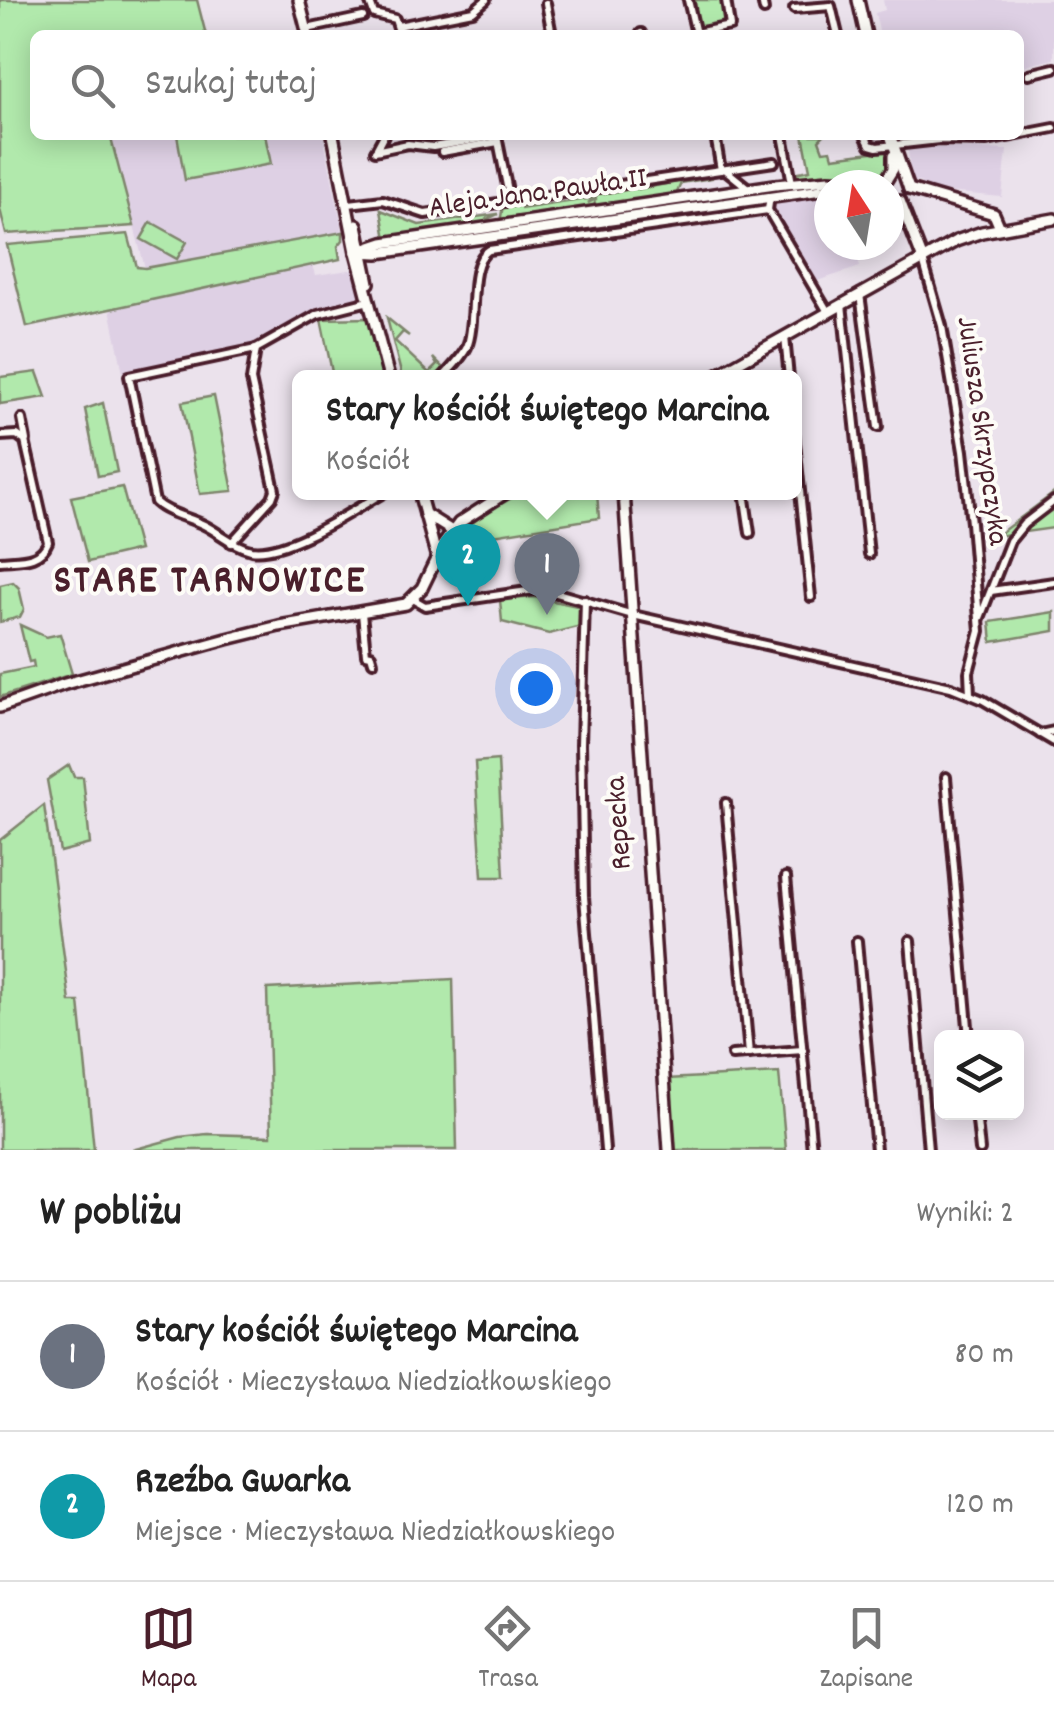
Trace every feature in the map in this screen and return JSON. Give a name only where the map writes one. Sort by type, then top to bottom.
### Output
[{"type":"street","points":[[299,0],[306,30]]},
{"type":"street","points":[[369,0],[374,14],[395,19],[399,30],[474,11],[486,0]]},
{"type":"street","points":[[688,0],[695,30]]},
{"type":"street","points":[[713,30],[730,26],[726,0]]},
{"type":"street","points":[[762,0],[764,10]]},
{"type":"street","points":[[858,0],[862,30]]},
{"type":"street","points":[[546,3],[551,30]]},
{"type":"street","points":[[794,9],[830,5],[837,30]]},
{"type":"street","points":[[314,30],[363,17]]},
{"type":"street","points":[[1029,74],[1054,68]]},
{"type":"street","points":[[1024,134],[1054,128]]},
{"type":"street","points":[[334,140],[387,370]]},
{"type":"street","points":[[381,140],[375,151],[408,144],[433,146],[481,140]]},
{"type":"street","points":[[442,152],[489,140]]},
{"type":"street","points":[[497,140],[510,201]]},
{"type":"street","points":[[716,140],[723,170],[748,189]]},
{"type":"street","points":[[784,140],[792,183]]},
{"type":"street","points":[[868,140],[870,144],[891,140],[990,140]]},
{"type":"street","points":[[891,140],[900,170]]},
{"type":"street","points":[[891,140],[892,170]]},
{"type":"street","points":[[349,204],[383,200],[422,214],[774,162]]},
{"type":"street","points":[[904,180],[909,189],[994,214],[1000,228]]},
{"type":"street","name":"Aleja Jana Pawła II","points":[[361,252],[814,181]]},
{"type":"street","points":[[904,193],[909,189]]},
{"type":"street","name":"Aleja Jana Pawła II","points":[[379,248],[814,191]]},
{"type":"street","points":[[770,195],[768,210],[828,312]]},
{"type":"street","points":[[349,204],[358,230],[371,301]]},
{"type":"street","points":[[449,370],[466,352],[473,327],[475,266],[480,255],[489,250],[768,210]]},
{"type":"street","points":[[731,370],[842,304],[972,235],[1054,220]]},
{"type":"street","name":"Juliusza Skrzypczyka","points":[[904,221],[938,308],[960,433],[980,619],[968,672],[970,694]]},
{"type":"street","points":[[358,230],[379,248],[366,266]]},
{"type":"street","points":[[860,294],[878,426]]},
{"type":"street","points":[[370,500],[298,539],[277,546],[258,551],[231,543],[155,502],[129,376],[256,349],[318,314],[371,301]]},
{"type":"street","points":[[842,304],[869,554]]},
{"type":"street","points":[[785,337],[788,370]]},
{"type":"street","points":[[231,543],[275,490],[252,380],[256,349]]},
{"type":"street","points":[[0,561],[40,556],[48,542],[22,420]]},
{"type":"street","points":[[0,436],[21,436],[27,446]]},
{"type":"street","points":[[420,500],[437,558]]},
{"type":"street","points":[[0,707],[65,684],[227,639],[279,626],[398,607],[413,599],[452,531],[493,500]]},
{"type":"street","name":"Repecka","points":[[625,500],[669,1150]]},
{"type":"street","points":[[745,500],[750,534]]},
{"type":"street","points":[[801,500],[811,597]]},
{"type":"street","points":[[980,619],[1010,540],[1054,502]]},
{"type":"street","points":[[424,512],[452,531]]},
{"type":"street","points":[[432,540],[443,545]]},
{"type":"street","points":[[990,591],[1054,582]]},
{"type":"street","points":[[413,599],[426,606],[534,590],[584,600],[633,615],[951,687],[1054,742]]},
{"type":"street","points":[[584,600],[581,697],[584,897],[605,1150]]},
{"type":"street","points":[[362,613],[366,654],[373,662]]},
{"type":"street","points":[[951,687],[968,672]]},
{"type":"street","points":[[1038,734],[1054,731]]},
{"type":"street","points":[[946,777],[968,1030]]},
{"type":"street","points":[[726,804],[750,1054]]},
{"type":"street","points":[[786,877],[812,1150]]},
{"type":"street","points":[[910,941],[928,1150]]},
{"type":"street","points":[[857,942],[876,1150]]},
{"type":"street","points":[[732,1055],[803,1050]]},
{"type":"street","points":[[977,1120],[980,1150]]},
{"type":"shaded area","points":[[883,0],[1054,0],[1054,59],[1024,66],[1024,30],[879,30],[875,13],[885,10]]},
{"type":"shaded area","points":[[111,140],[324,140],[343,232],[145,268]]},
{"type":"shaded area","points":[[908,150],[1007,150],[1002,197],[925,190],[920,182],[911,181]]},
{"type":"shaded area","points":[[814,197],[814,260],[858,260],[860,267],[817,281],[775,209],[778,201]]},
{"type":"shaded area","points":[[313,265],[316,275],[356,269],[365,302],[323,312],[256,349],[124,378],[110,308]]},
{"type":"green space","points":[[0,0],[197,0],[205,30],[30,30],[30,140],[111,140],[134,226],[6,234],[0,209]]},
{"type":"green space","points":[[695,0],[722,0],[726,21],[705,28],[698,25]]},
{"type":"green space","points":[[178,140],[266,140],[271,164],[185,180]]},
{"type":"green space","points":[[804,140],[819,140],[823,151],[831,150],[833,157],[886,150],[891,165],[890,170],[814,170],[814,179],[798,179],[794,173],[810,170]]},
{"type":"green space","points":[[713,175],[681,183],[676,195],[597,208],[595,203],[594,208],[500,223],[503,205],[531,201],[534,205],[520,209],[594,198],[588,203],[596,199],[595,191],[637,185],[639,189]]},
{"type":"green space","points":[[381,210],[419,225],[498,214],[487,219],[494,224],[386,239]]},
{"type":"green space","points":[[151,222],[187,242],[177,259],[141,239]]},
{"type":"green space","points":[[343,232],[338,246],[340,259],[27,327],[7,245],[128,234],[137,267],[145,268]]},
{"type":"green space","points":[[371,318],[382,370],[332,370],[321,319]]},
{"type":"green space","points":[[387,318],[409,336],[403,332],[395,341],[426,370],[400,370]]},
{"type":"green space","points":[[37,372],[46,397],[0,404],[0,377]]},
{"type":"green space","points":[[214,396],[233,491],[200,494],[182,402]]},
{"type":"green space","points":[[103,403],[117,472],[98,476],[85,409]]},
{"type":"green space","points":[[122,487],[139,550],[88,562],[71,497]]},
{"type":"green space","points":[[1054,493],[1054,528],[996,536]]},
{"type":"green space","points":[[508,500],[598,500],[599,518],[475,538],[462,527]]},
{"type":"green space","points":[[13,582],[19,588],[24,609],[20,617],[0,622],[0,585]]},
{"type":"green space","points":[[534,597],[582,607],[581,626],[549,634],[502,622],[500,600]]},
{"type":"green space","points":[[1054,612],[1054,631],[992,642],[990,622]]},
{"type":"green space","points":[[20,625],[46,637],[60,634],[72,674],[0,697],[0,674],[34,667],[33,661],[29,662]]},
{"type":"green space","points":[[498,760],[504,877],[482,877],[475,762]]},
{"type":"green space","points":[[69,765],[74,777],[83,777],[90,844],[60,852],[47,780]]},
{"type":"green space","points":[[44,805],[70,1002],[79,1002],[94,1150],[0,1150],[0,840]]},
{"type":"green space","points":[[453,979],[457,1150],[132,1150],[207,1134],[271,1136],[267,989]]},
{"type":"green space","points":[[779,1073],[786,1150],[671,1150],[667,1079]]},
{"type":"place","name":"Rzeźba Gwarka","points":[[468,606]]},
{"type":"place","name":"Stary kościół świętego Marcina","points":[[547,615]]},
{"type":"district","name":"STARE TARNOWICE","points":[[210,583]]}]
